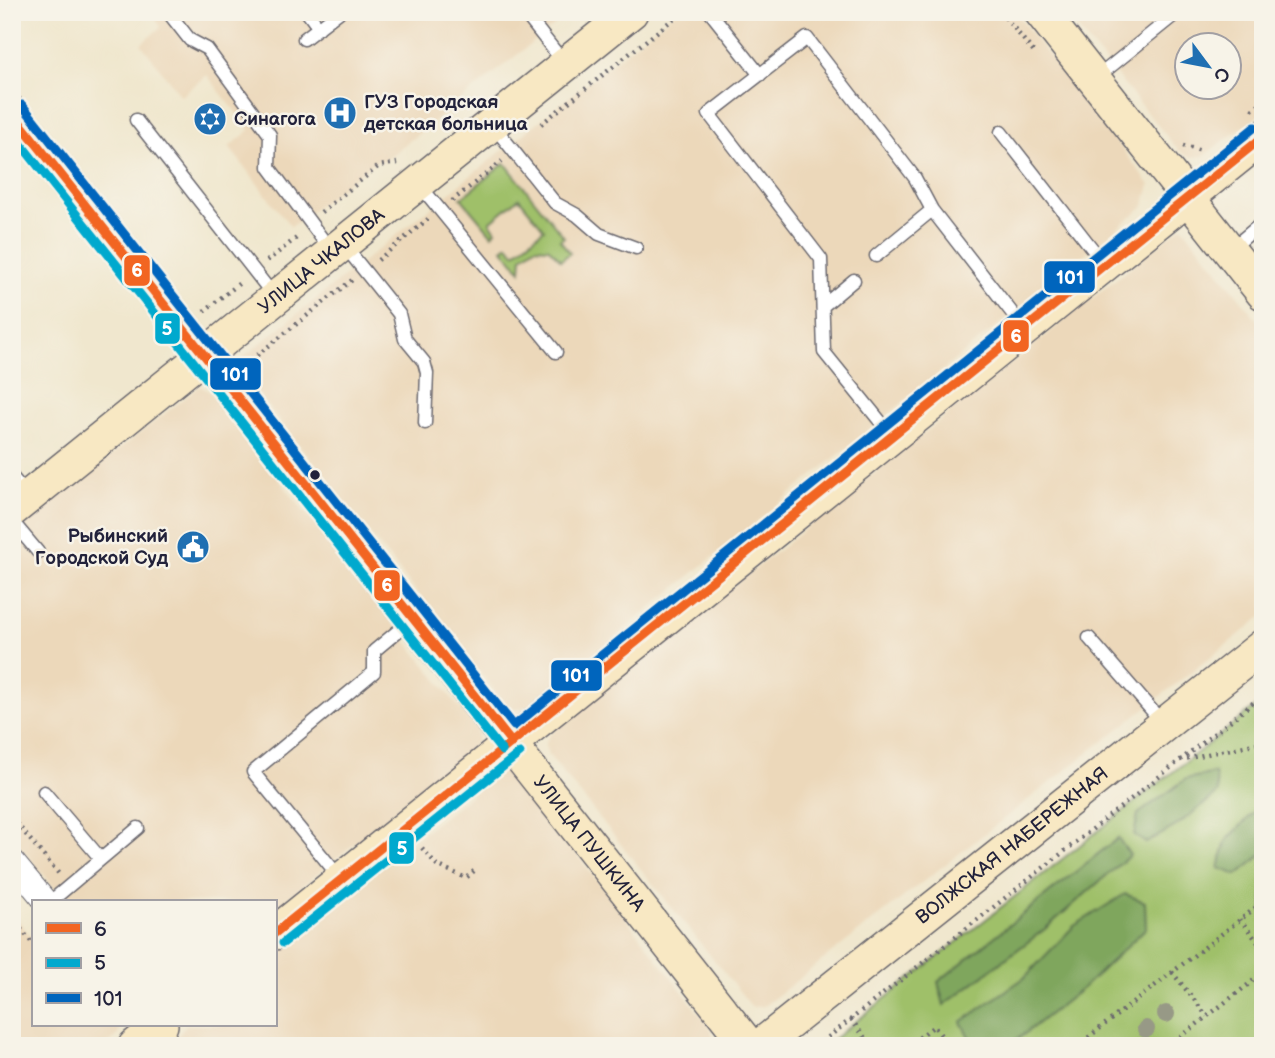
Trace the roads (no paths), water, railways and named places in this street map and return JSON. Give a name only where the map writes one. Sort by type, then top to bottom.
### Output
[{"type":"street","name":"УЛИЦА ЧКАЛОВА","points":[[16,501],[337,248],[413,169],[492,124],[631,12]]},
{"type":"street","points":[[1050,15],[1095,79],[1263,293]]},
{"type":"street","name":"УЛИЦА ПУШКИНА","points":[[12,113],[749,1046]]},
{"type":"street","points":[[276,932],[1263,137]]},
{"type":"street","name":"ВОЛЖСКАЯ НАБЕРЕЖНАЯ","points":[[760,1046],[1263,646]]},
{"type":"street","points":[[12,861],[46,900]]},
{"type":"lane","points":[[168,12],[190,40],[207,49],[270,135],[269,167],[312,226],[364,271],[399,314],[405,339],[424,362],[428,373],[425,423]]},
{"type":"lane","points":[[307,12],[319,28]]},
{"type":"lane","points":[[304,39],[339,12]]},
{"type":"lane","points":[[524,12],[566,65]]},
{"type":"lane","points":[[710,12],[760,75]]},
{"type":"lane","points":[[1095,79],[1178,12]]},
{"type":"lane","points":[[892,436],[824,352],[821,259],[709,114],[807,38],[915,178],[932,210],[1025,330]]},
{"type":"lane","points":[[136,120],[275,298]]},
{"type":"lane","points":[[492,124],[555,203],[577,215],[599,234],[636,248]]},
{"type":"lane","points":[[1001,132],[1105,265]]},
{"type":"lane","points":[[413,169],[440,210],[556,352]]},
{"type":"lane","points":[[876,256],[932,210]]},
{"type":"lane","points":[[1229,250],[1263,222]]},
{"type":"lane","points":[[823,306],[854,280]]},
{"type":"lane","points":[[16,501],[38,552]]},
{"type":"lane","points":[[342,880],[253,772],[374,672],[374,651],[413,619]]},
{"type":"lane","points":[[1089,638],[1164,724]]},
{"type":"lane","points":[[44,792],[101,859]]},
{"type":"lane","points":[[50,900],[138,828]]},
{"type":"place","name":"ГУЗ Городская детская больница","points":[[340,113]]},
{"type":"place","name":"Синагога","points":[[210,119]]},
{"type":"place","name":"Рыбинский Городской Суд","points":[[193,547]]}]
